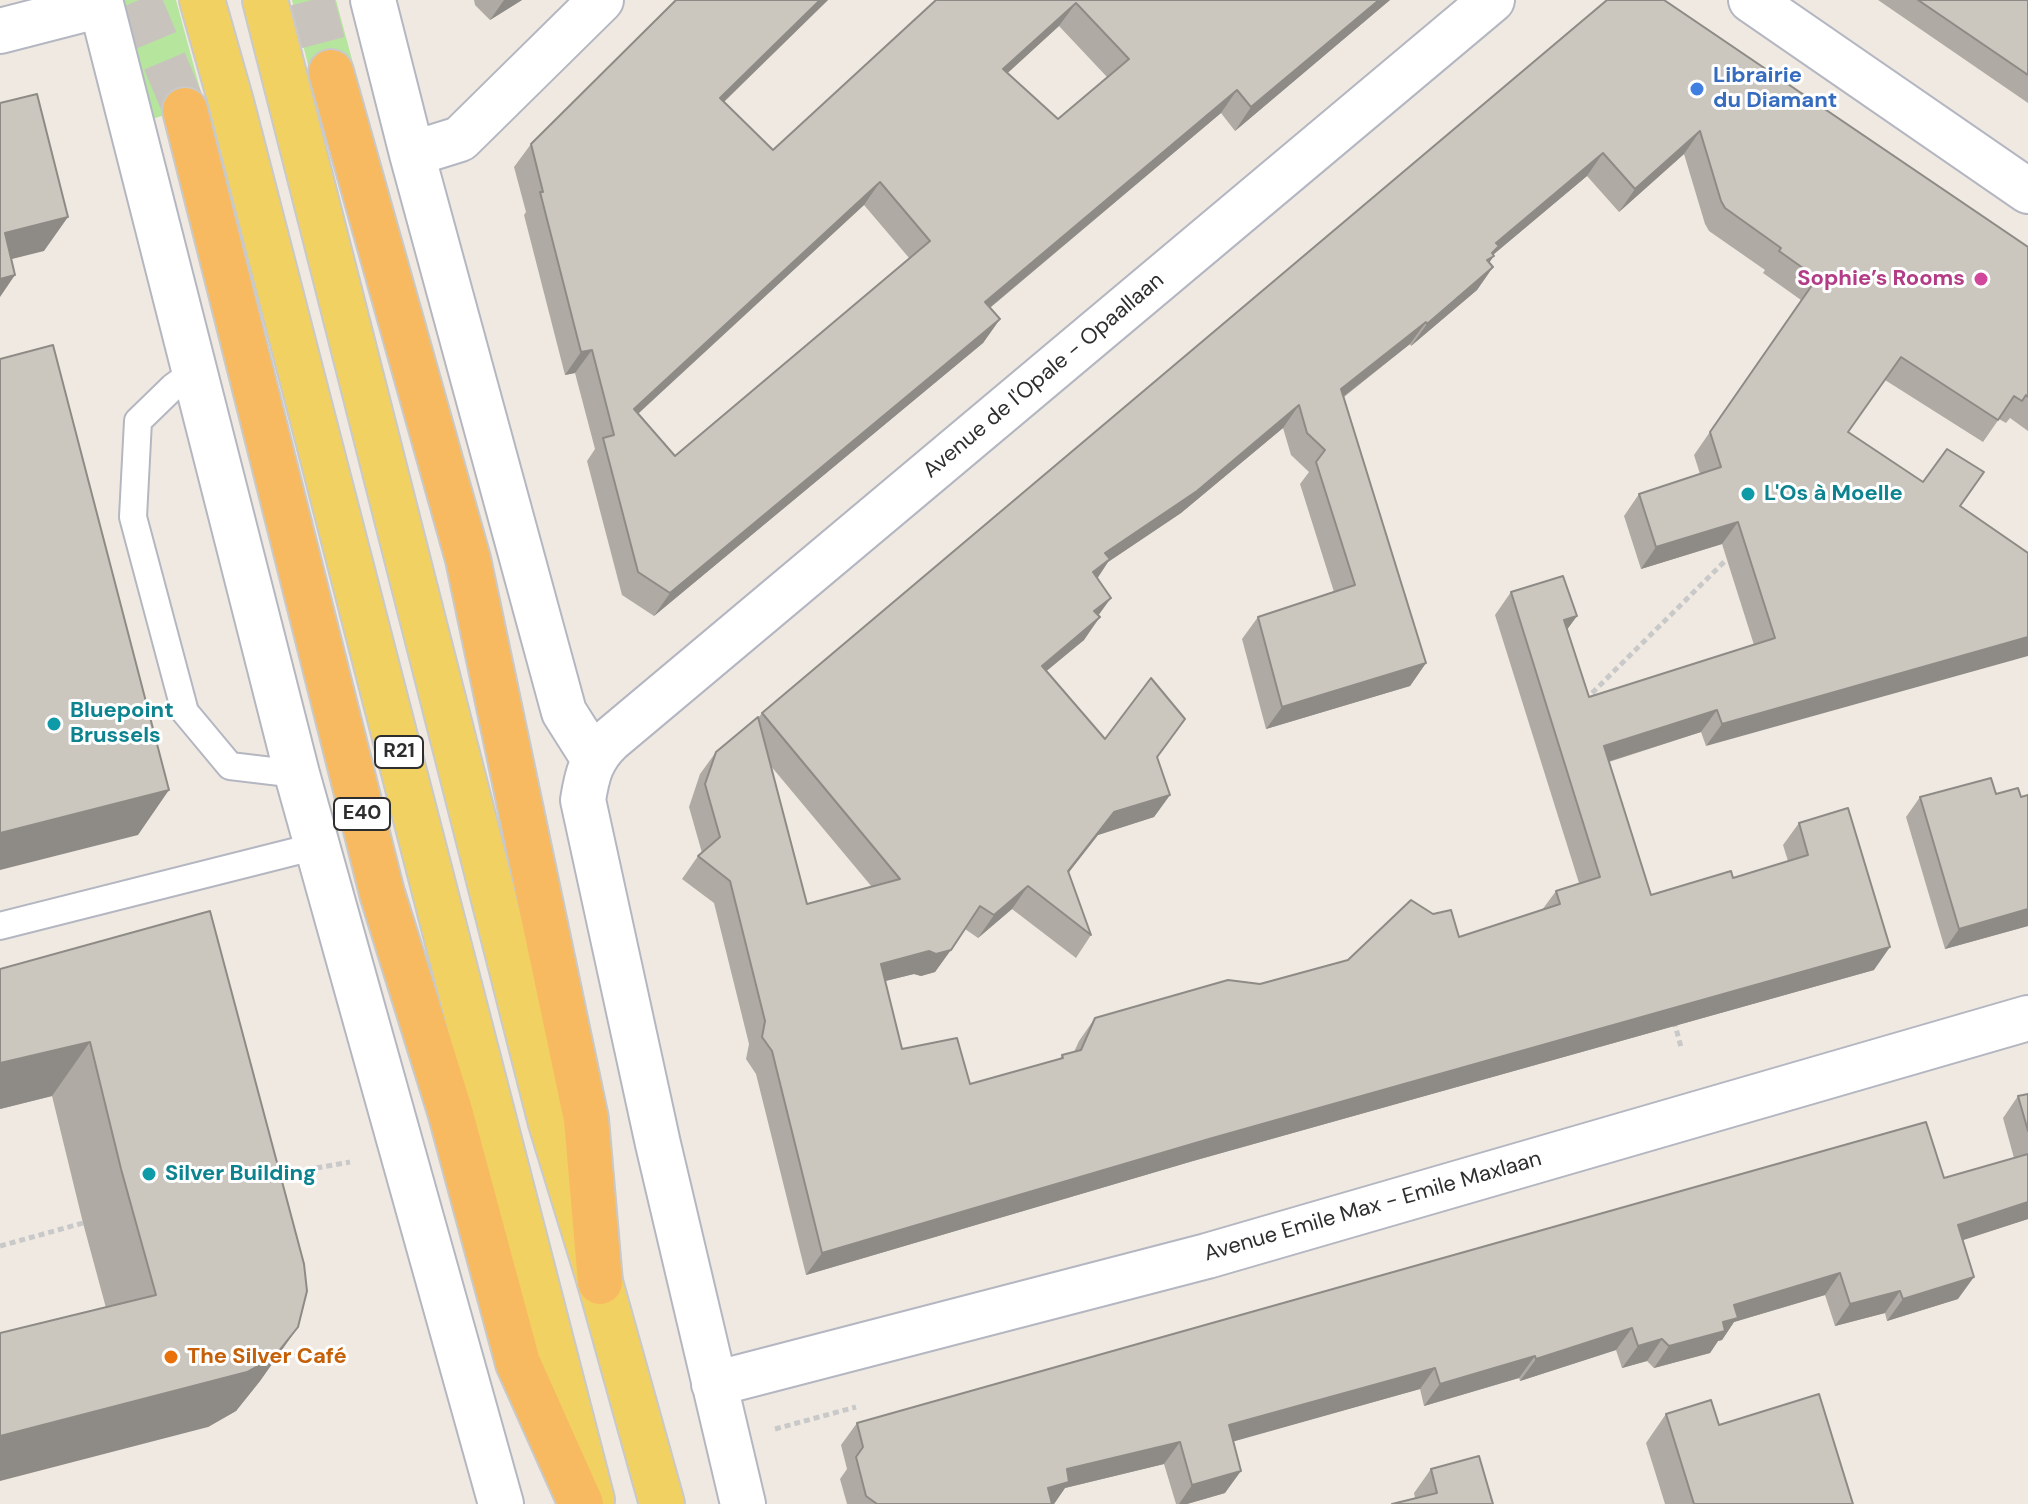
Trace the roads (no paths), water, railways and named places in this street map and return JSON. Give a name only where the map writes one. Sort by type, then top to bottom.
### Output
[{"type":"highway","points":[[331,72],[468,559],[586,1119],[600,1282]]},
{"type":"highway","name":"E40","points":[[185,110],[382,893],[450,1111],[518,1363],[581,1504]]},
{"type":"main road","name":"R21","points":[[202,0],[243,148],[593,1504]]},
{"type":"main road","name":"R21","points":[[265,0],[551,1123],[600,1282],[662,1504]]},
{"type":"street","points":[[373,0],[564,712],[588,750],[596,753],[588,769],[583,800],[743,1504]]},
{"type":"street","points":[[412,154],[460,139],[601,0]]},
{"type":"street","name":"Avenue de l'Opale - Opaallaan","points":[[596,753],[1492,0]]},
{"type":"street","points":[[1751,0],[2028,191]]},
{"type":"street","points":[[0,31],[100,2],[297,774],[499,1504]]},
{"type":"street","name":"Avenue Emile Max - Emile Maxlaan","points":[[714,1384],[1207,1256],[2028,1018]]},
{"type":"lane","points":[[196,370],[173,387],[138,421],[133,517],[185,712],[230,766],[297,774]]},
{"type":"lane","points":[[0,926],[317,846]]},
{"type":"tunnel","points":[[139,0],[185,110]]},
{"type":"tunnel","points":[[312,0],[331,72]]},
{"type":"place","name":"Librairie du Diamant","points":[[1697,89]]},
{"type":"place","name":"Sophie’s Rooms","points":[[1981,279]]},
{"type":"place","name":"L'Os à Moelle","points":[[1748,494]]},
{"type":"place","name":"Bluepoint Brussels","points":[[54,724]]},
{"type":"place","name":"Silver Building","points":[[149,1174]]},
{"type":"place","name":"The Silver Café","points":[[171,1357]]}]
